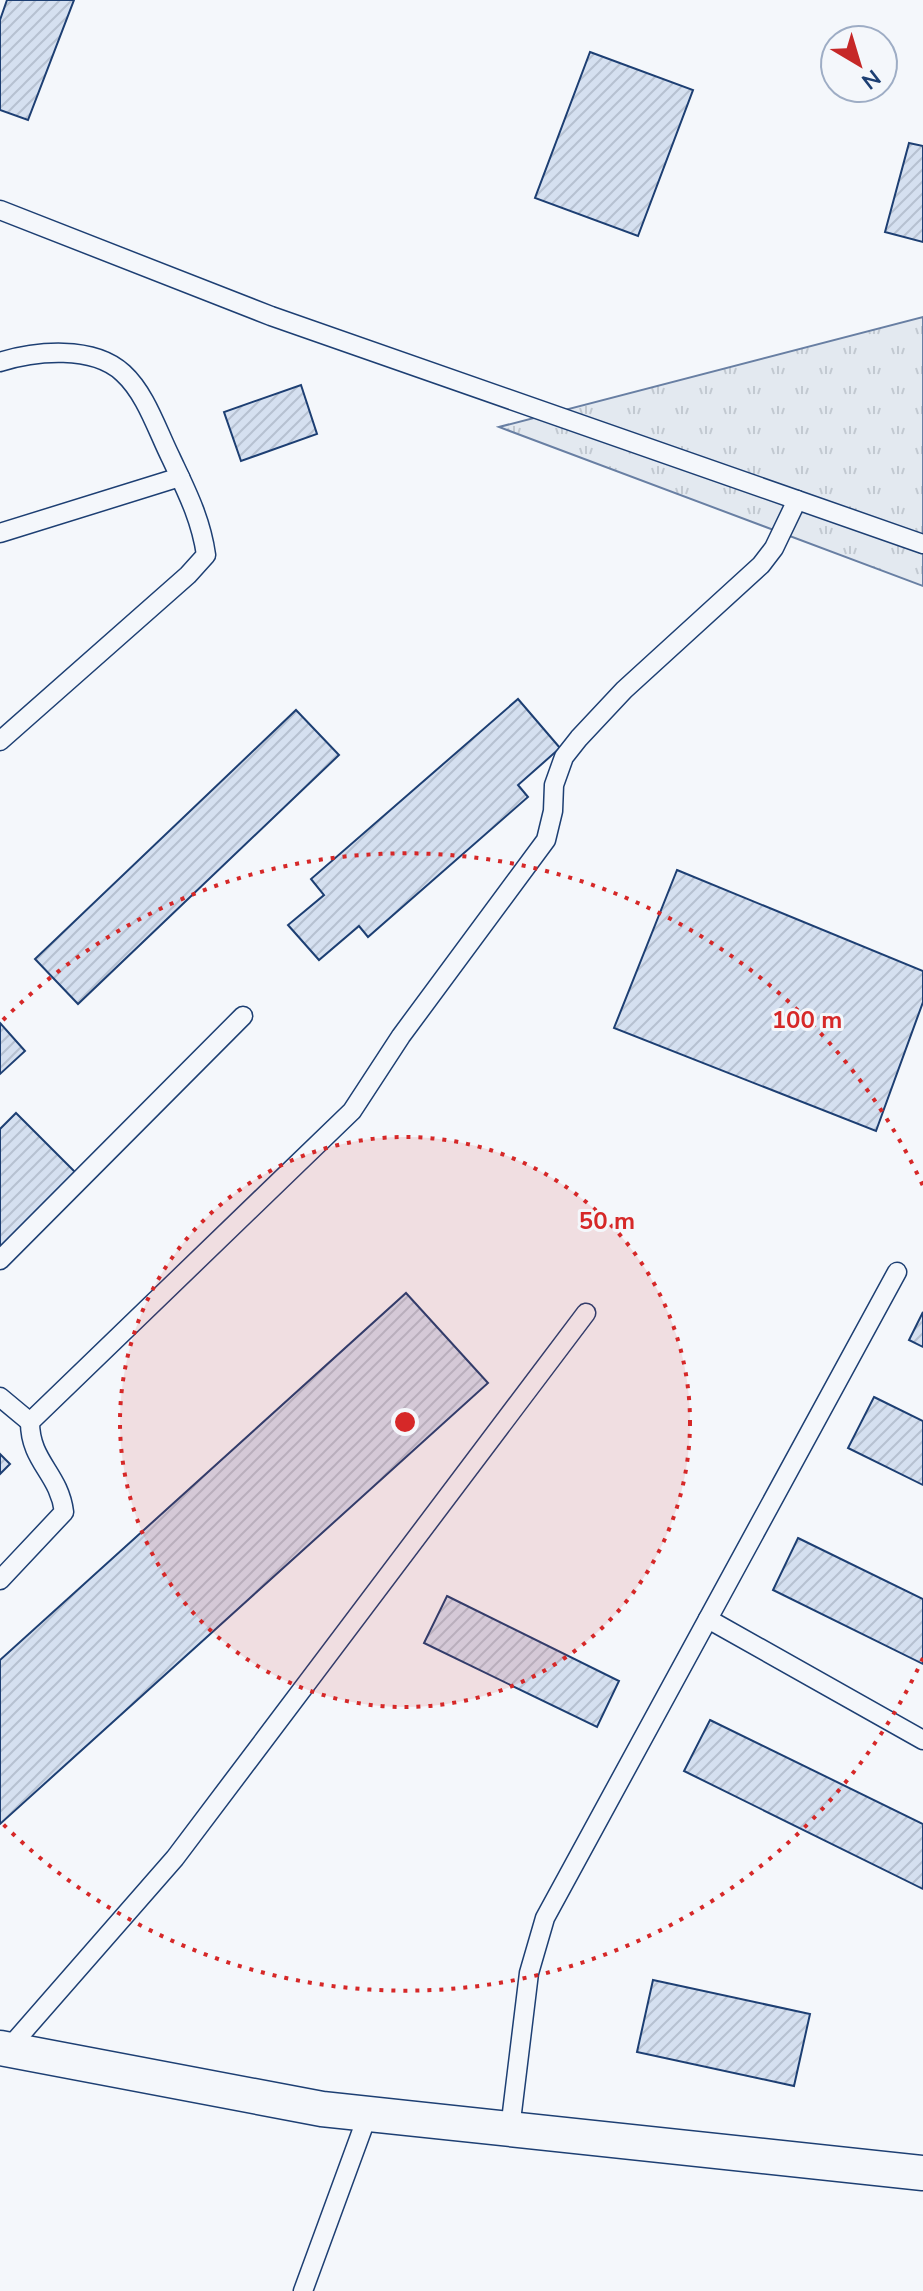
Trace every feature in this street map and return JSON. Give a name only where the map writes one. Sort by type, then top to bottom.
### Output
[{"type":"street","points":[[4,2048],[322,2109],[923,2173]]},
{"type":"lane","points":[[0,210],[271,316],[923,544]]},
{"type":"lane","points":[[0,362],[23,355],[72,354],[101,360],[123,372],[143,400],[180,477],[202,526],[206,555],[188,575],[0,741]]},
{"type":"lane","points":[[0,533],[180,477]]},
{"type":"lane","points":[[0,1580],[64,1512],[61,1491],[30,1444],[30,1422],[352,1111],[401,1036],[546,840],[553,811],[554,785],[564,757],[624,690],[761,565],[774,548],[797,500]]},
{"type":"lane","points":[[0,1260],[243,1016]]},
{"type":"lane","points":[[510,2129],[529,1973],[545,1918],[897,1272]]},
{"type":"lane","points":[[4,2048],[175,1858],[586,1313]]},
{"type":"lane","points":[[0,1397],[30,1422]]},
{"type":"lane","points":[[708,1619],[923,1740]]},
{"type":"lane","points":[[303,2291],[368,2114]]},
{"type":"green space","points":[[923,317],[923,586],[499,427]]},
{"type":"building","points":[[7,0],[74,0],[28,120],[0,110],[0,20]]},
{"type":"building","points":[[590,52],[693,90],[638,236],[535,198]]},
{"type":"building","points":[[909,143],[923,146],[923,242],[885,232]]},
{"type":"building","points":[[301,385],[317,434],[241,461],[224,412]]},
{"type":"building","points":[[518,699],[560,748],[518,785],[528,797],[368,937],[359,926],[319,960],[288,925],[324,895],[311,879]]},
{"type":"building","points":[[296,710],[339,755],[78,1004],[35,959]]},
{"type":"building","points":[[677,870],[923,971],[923,1002],[876,1131],[614,1028]]},
{"type":"building","points":[[0,1023],[25,1051],[0,1074]]},
{"type":"building","points":[[16,1113],[76,1173],[0,1248],[0,1129]]},
{"type":"building","points":[[406,1293],[488,1383],[0,1824],[0,1660]]},
{"type":"building","points":[[923,1312],[923,1347],[909,1340]]},
{"type":"building","points":[[874,1397],[923,1421],[923,1485],[848,1448]]},
{"type":"building","points":[[0,1454],[10,1464],[0,1474]]},
{"type":"building","points":[[798,1538],[923,1599],[923,1664],[773,1590]]},
{"type":"building","points":[[447,1596],[619,1681],[597,1727],[424,1643]]},
{"type":"building","points":[[710,1720],[923,1824],[923,1889],[684,1771]]},
{"type":"building","points":[[653,1980],[810,2014],[794,2086],[637,2052]]}]
